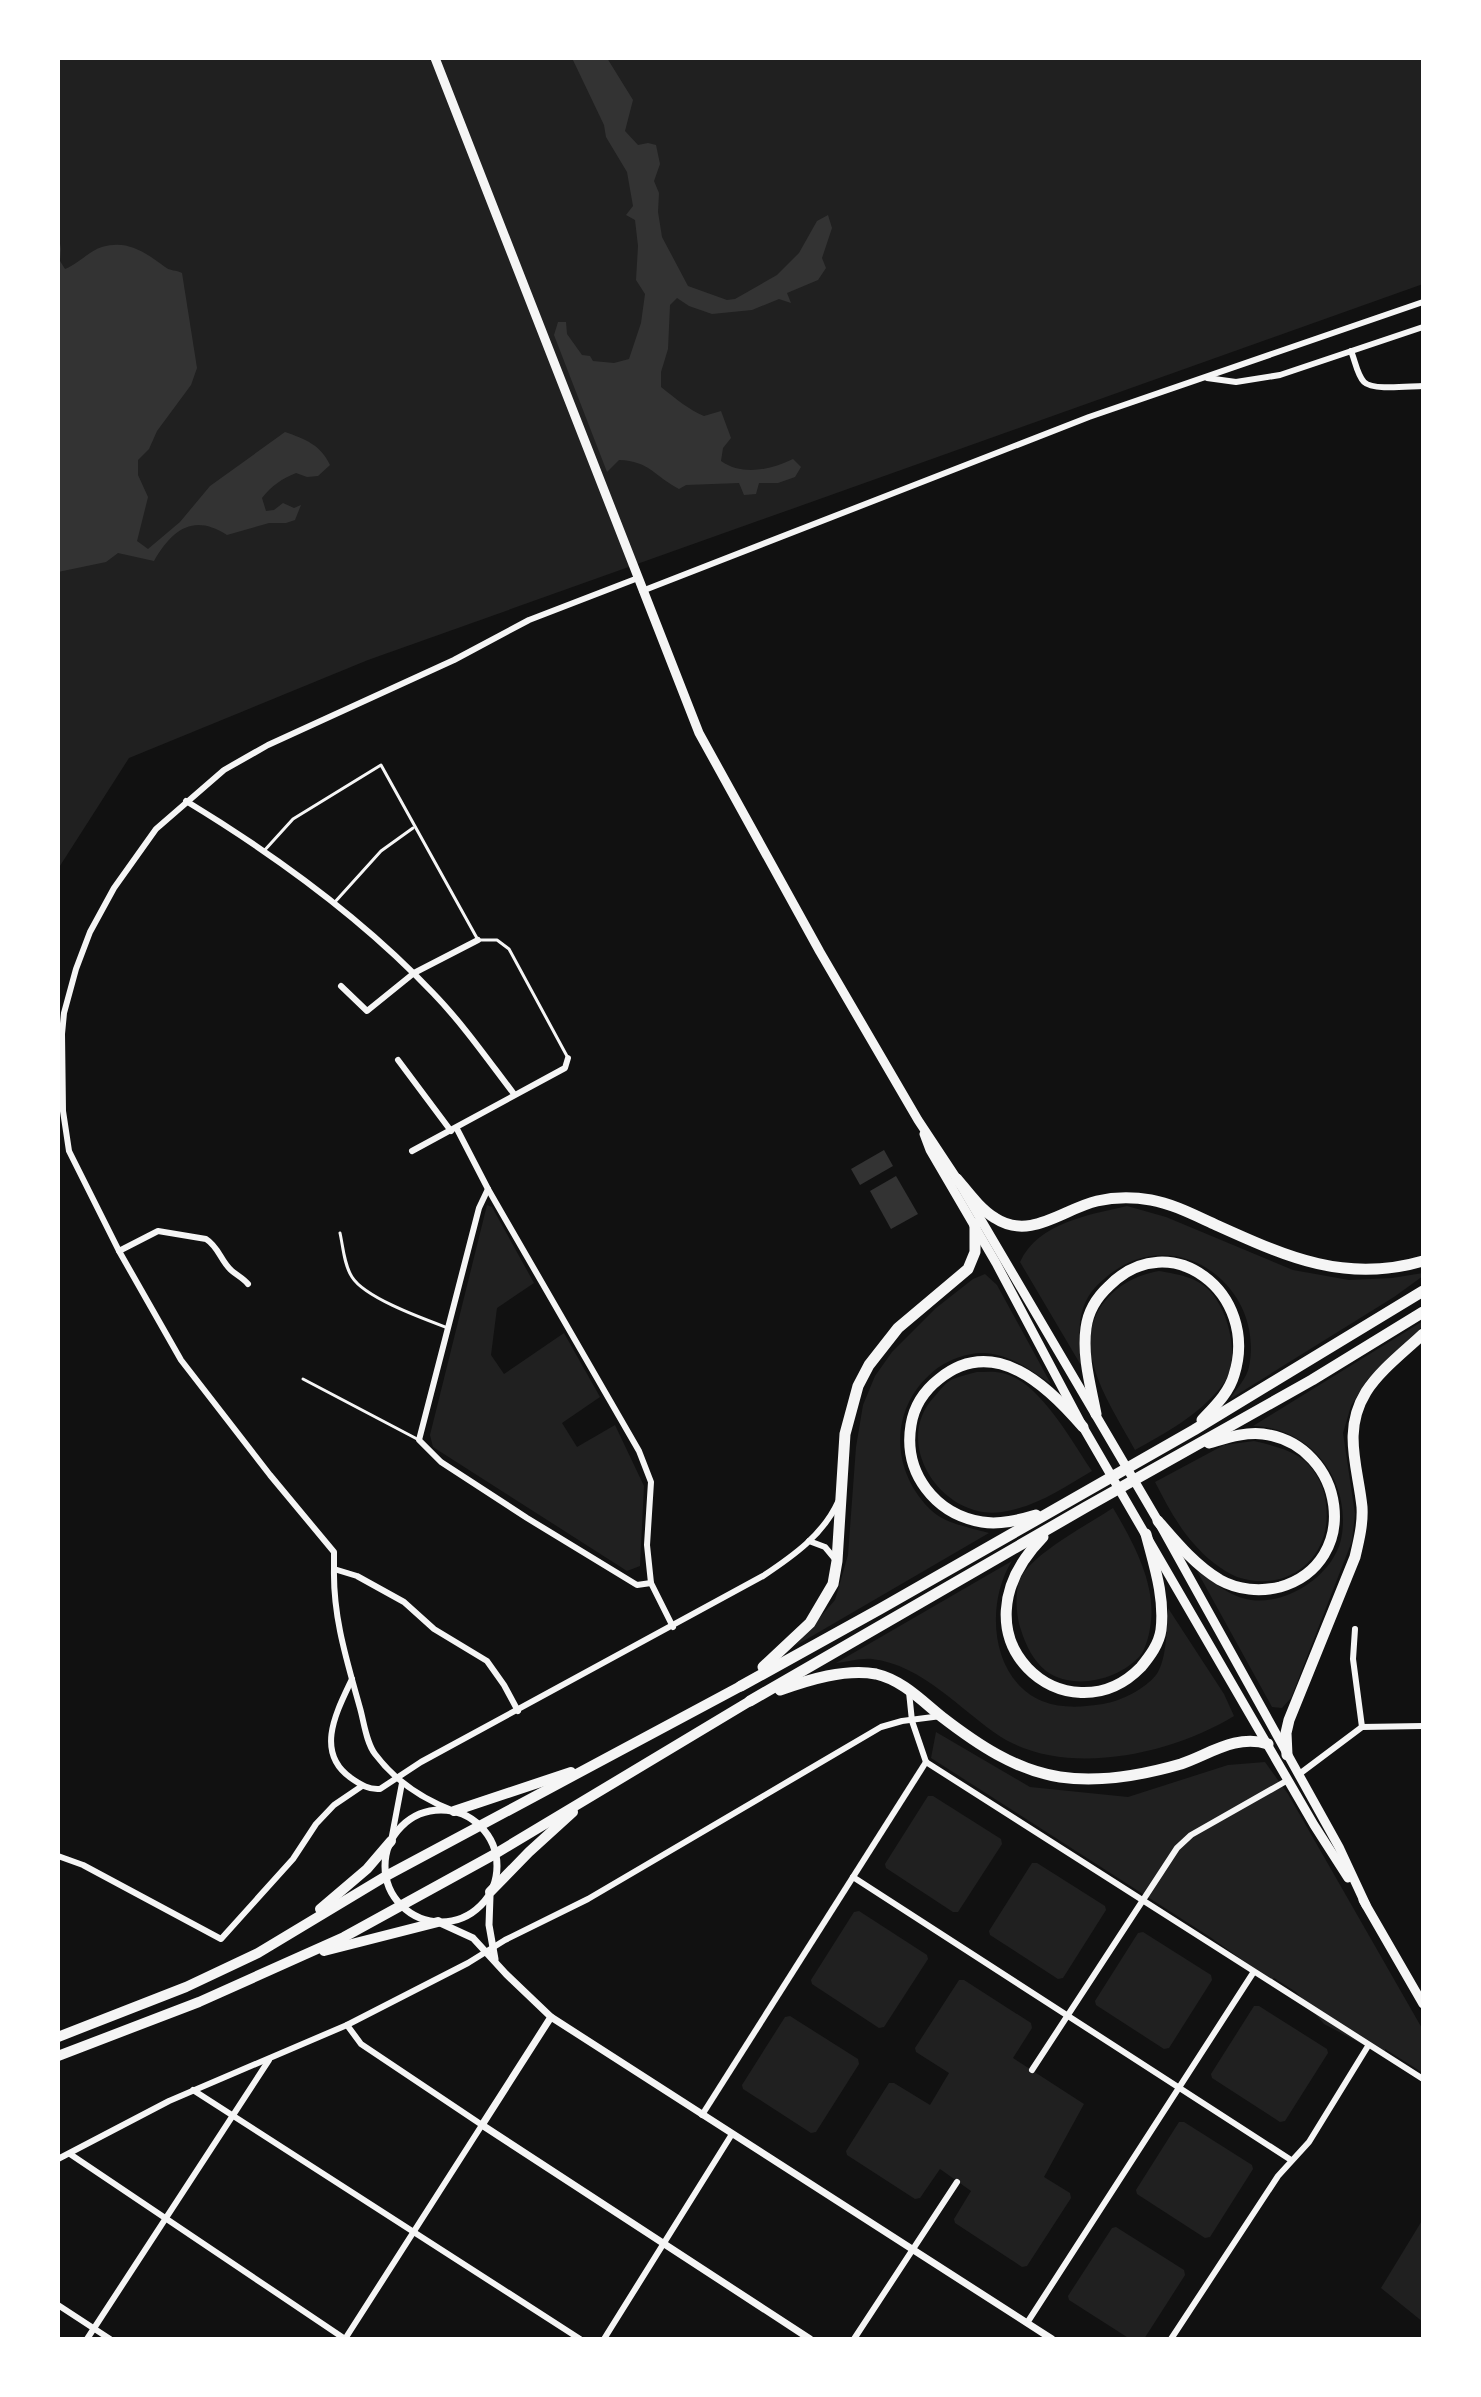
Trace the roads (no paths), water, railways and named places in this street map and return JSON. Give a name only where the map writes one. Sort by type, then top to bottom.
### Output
[{"type":"highway","points":[[957,1179],[990,1215],[1010,1226],[1038,1225],[1096,1201],[1132,1198],[1172,1205],[1265,1247],[1327,1267],[1373,1270],[1423,1261]]},
{"type":"highway","points":[[741,1686],[810,1623],[823,1604],[833,1584],[837,1561],[845,1434],[858,1386],[869,1365],[898,1328],[968,1269],[975,1252],[975,1224]]},
{"type":"highway","points":[[1096,1414],[1086,1344],[1086,1327],[1093,1305],[1111,1283],[1132,1269],[1155,1263],[1174,1264],[1201,1274],[1218,1286],[1235,1315],[1239,1335],[1239,1357],[1234,1378],[1194,1430]]},
{"type":"highway","points":[[58,2037],[186,1987],[258,1953],[386,1876],[741,1686],[1145,1458],[1423,1291]]},
{"type":"highway","points":[[58,2056],[199,2002],[402,1906],[750,1701],[1312,1380],[1423,1312]]},
{"type":"highway","points":[[1286,1760],[1289,1720],[1355,1557],[1361,1530],[1362,1504],[1351,1437],[1355,1417],[1365,1393],[1381,1373],[1423,1334]]},
{"type":"highway","points":[[1052,1510],[990,1522],[955,1513],[938,1503],[924,1488],[913,1461],[911,1423],[918,1403],[943,1376],[972,1363],[988,1362],[1012,1367],[1042,1384],[1083,1427]]},
{"type":"highway","points":[[1158,1521],[1197,1562],[1220,1580],[1248,1589],[1269,1589],[1290,1584],[1320,1561],[1329,1546],[1335,1524],[1334,1501],[1327,1478],[1312,1458],[1291,1443],[1267,1435],[1237,1435],[1193,1447]]},
{"type":"highway","points":[[1053,1526],[1029,1551],[1015,1573],[1006,1597],[1005,1622],[1011,1643],[1026,1668],[1054,1686],[1077,1691],[1102,1689],[1121,1682],[1142,1665],[1156,1645],[1160,1634],[1162,1600],[1146,1534]]},
{"type":"highway","points":[[750,1701],[799,1684],[858,1672],[878,1675],[899,1682],[941,1716],[1004,1759],[1040,1772],[1078,1779],[1113,1778],[1153,1771],[1238,1742],[1250,1740],[1268,1744]]},
{"type":"highway","points":[[454,1811],[600,1762]]},
{"type":"highway","points":[[490,1892],[593,1795]]},
{"type":"highway","points":[[288,1934],[346,1889],[391,1841]]},
{"type":"highway","points":[[298,1957],[438,1922]]},
{"type":"main road","points":[[435,58],[699,733],[918,1120],[957,1179],[1158,1521],[1306,1800],[1423,2004]]},
{"type":"main road","points":[[918,1120],[930,1150],[975,1224],[1083,1427],[1268,1744],[1286,1760]]},
{"type":"street","points":[[642,591],[1089,417],[1423,302]]},
{"type":"street","points":[[1205,377],[1226,382],[1280,375],[1423,327]]},
{"type":"street","points":[[1351,351],[1361,380],[1366,384],[1378,387],[1423,386]]},
{"type":"street","points":[[638,578],[529,620],[454,660],[259,750],[224,770],[156,829],[114,888],[90,932],[64,1013],[63,1111],[69,1151],[119,1251],[181,1360],[334,1552],[334,1599],[339,1634],[371,1748],[419,1797],[480,1826],[490,1839],[497,1867],[490,1892],[491,1950],[506,1974],[551,2017],[1052,2339]]},
{"type":"street","points":[[186,801],[334,903],[414,973],[514,1094]]},
{"type":"street","points":[[341,986],[367,1011],[414,973],[478,940]]},
{"type":"street","points":[[412,1151],[565,1068],[568,1058]]},
{"type":"street","points":[[398,1060],[454,1130],[598,1375],[649,1474],[647,1545],[651,1583],[673,1627]]},
{"type":"street","points":[[488,1189],[479,1208],[419,1440],[441,1462],[539,1526],[637,1585],[651,1583]]},
{"type":"street","points":[[119,1251],[158,1231],[206,1239],[213,1243],[233,1272],[248,1284]]},
{"type":"street","points":[[352,1679],[334,1719],[331,1741],[336,1762],[343,1772],[362,1786],[380,1789],[400,1780],[421,1762],[763,1576],[827,1523],[841,1495]]},
{"type":"street","points":[[809,1541],[825,1547],[837,1561]]},
{"type":"street","points":[[334,1569],[357,1576],[404,1602],[434,1629],[487,1661],[518,1711]]},
{"type":"street","points":[[1355,1629],[1353,1668],[1362,1727]]},
{"type":"street","points":[[908,1690],[912,1721],[926,1762],[1423,2079]]},
{"type":"street","points":[[58,2159],[193,2090],[347,2025],[491,1950],[588,1899],[881,1727],[941,1716]]},
{"type":"street","points":[[1032,2070],[1177,1848],[1191,1835],[1311,1767],[1362,1727],[1423,1726]]},
{"type":"street","points":[[702,2115],[926,1762]]},
{"type":"street","points":[[400,1780],[386,1856],[386,1876],[402,1906],[412,1915],[463,1931],[491,1950]]},
{"type":"street","points":[[58,1856],[83,1865],[221,1939],[293,1859],[316,1824],[334,1805],[362,1786]]},
{"type":"street","points":[[391,1841],[402,1826],[417,1815],[435,1810],[454,1811]]},
{"type":"street","points":[[853,1877],[1291,2160]]},
{"type":"street","points":[[438,1922],[454,1921],[469,1915],[490,1892]]},
{"type":"street","points":[[1027,2323],[1253,1973]]},
{"type":"street","points":[[70,2154],[345,2339],[551,2017]]},
{"type":"street","points":[[347,2025],[361,2044],[810,2339]]},
{"type":"street","points":[[1171,2339],[1278,2176],[1309,2142],[1368,2046]]},
{"type":"street","points":[[87,2339],[269,2060]]},
{"type":"street","points":[[193,2090],[580,2339]]},
{"type":"street","points":[[604,2339],[732,2134]]},
{"type":"street","points":[[854,2339],[957,2182]]},
{"type":"street","points":[[58,2305],[110,2339]]},
{"type":"lane","points":[[263,852],[293,819],[381,765],[413,828],[478,940],[497,940],[509,949],[568,1058]]},
{"type":"lane","points":[[334,903],[381,851],[413,828]]},
{"type":"lane","points":[[340,1233],[352,1277],[363,1288],[408,1314],[448,1328]]},
{"type":"lane","points":[[303,1379],[419,1440]]}]
